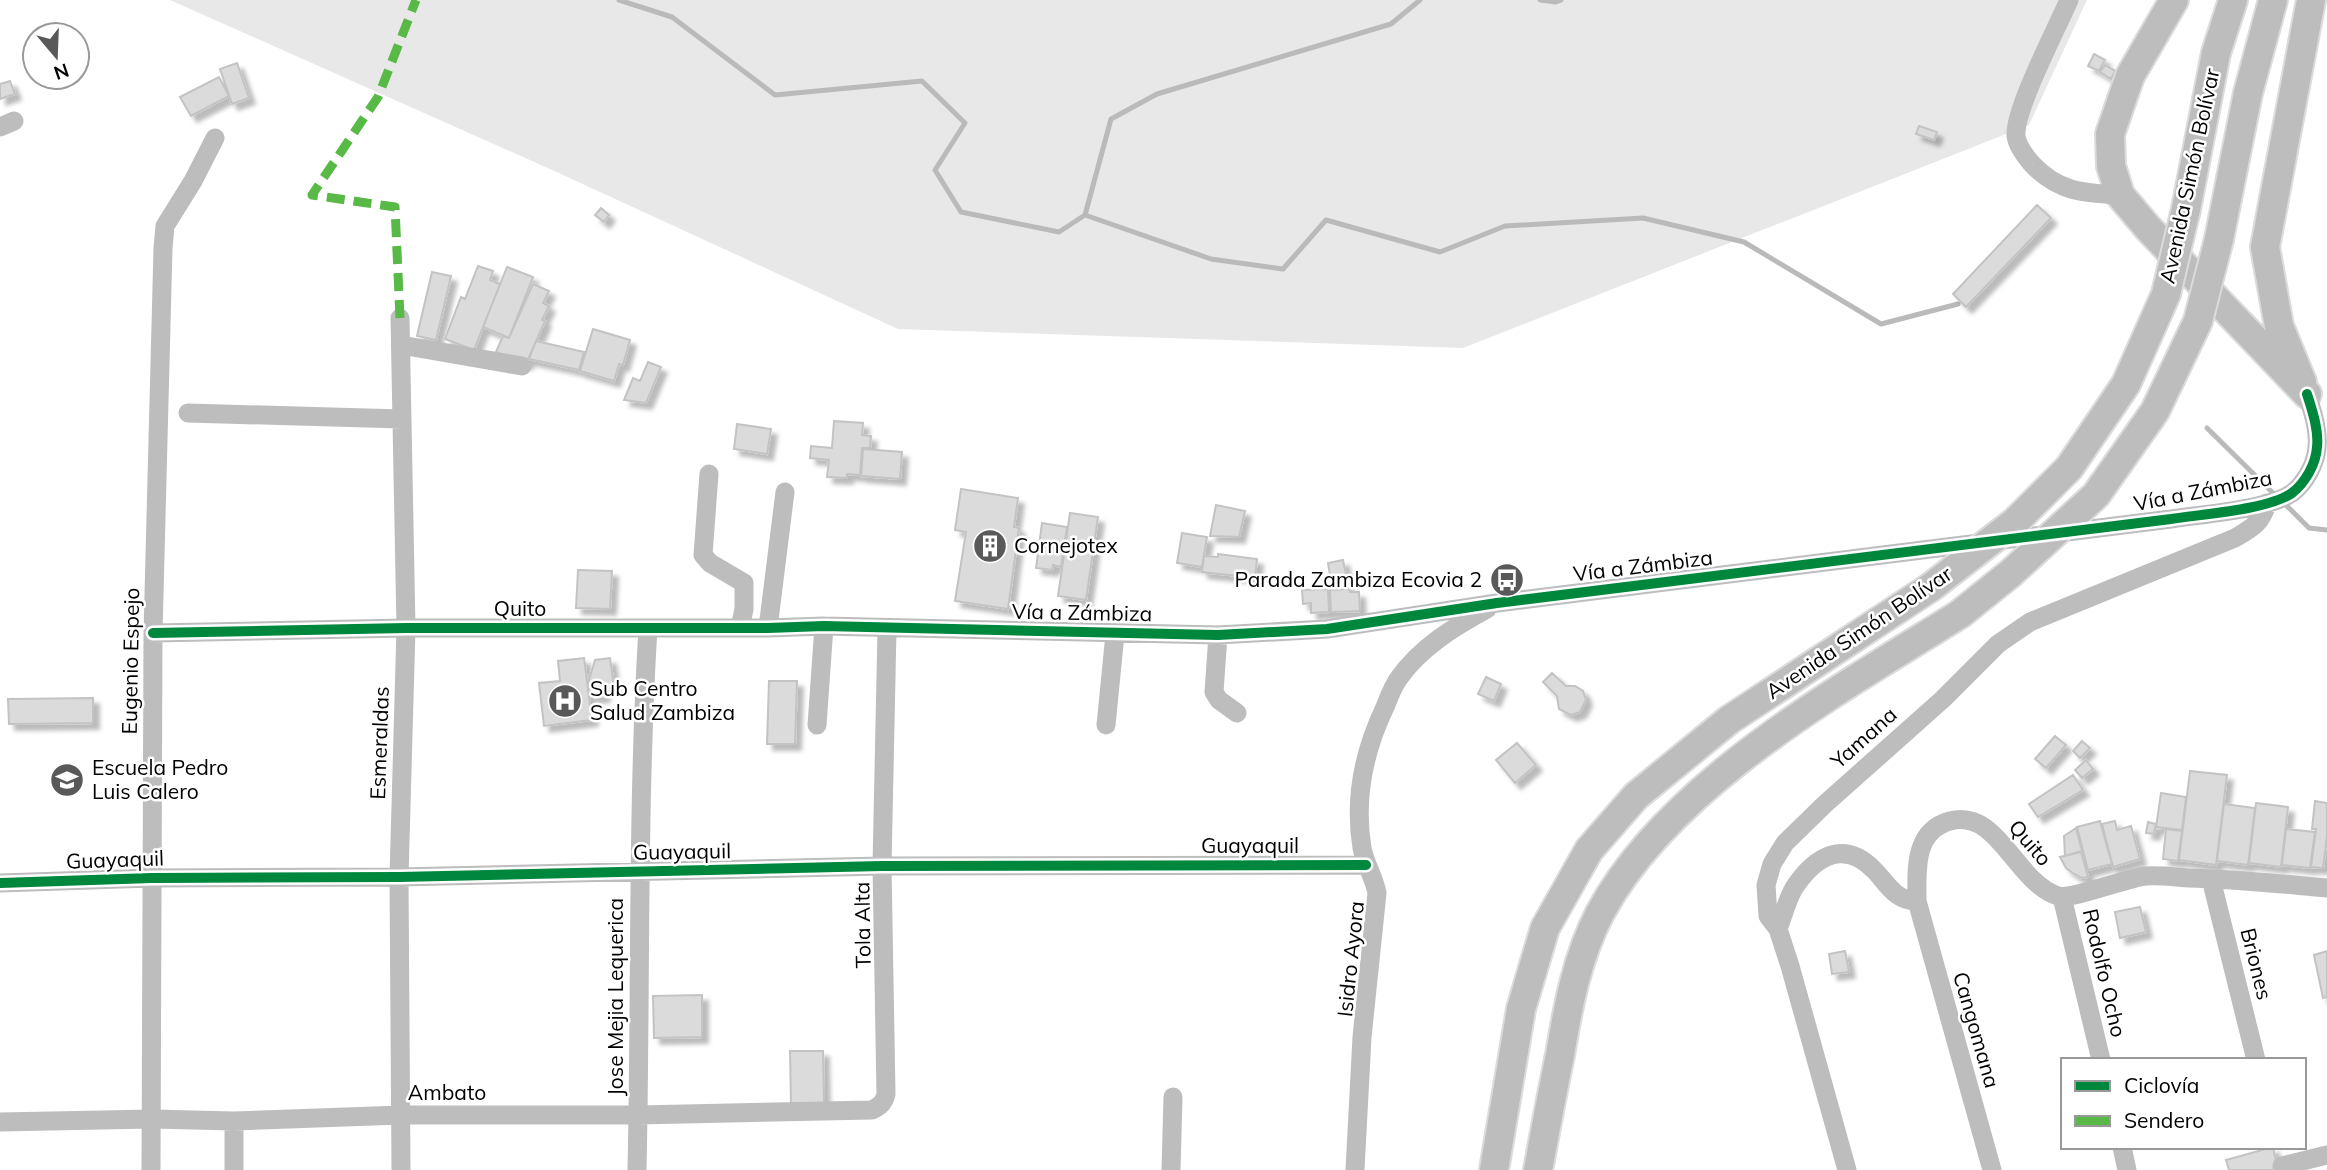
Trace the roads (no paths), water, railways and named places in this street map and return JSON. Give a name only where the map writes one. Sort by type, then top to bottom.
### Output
[{"type":"highway","points":[[2174,0],[2130,76],[2110,134],[2111,166],[2120,195],[2148,228],[2307,394]]},
{"type":"highway","name":"Avenida Simón Bolívar","points":[[1494,1170],[1521,1009],[1545,928],[1589,850],[1636,796],[1729,720],[1931,587],[2015,522],[2068,468],[2126,384],[2166,294],[2186,209],[2216,53],[2233,0]]},
{"type":"highway","name":"Avenida Simón Bolívar","points":[[1538,1170],[1573,983],[1600,914],[1629,867],[1659,832],[1713,781],[1813,706],[1961,614],[2011,573],[2096,495],[2155,411],[2198,321],[2219,239],[2248,93],[2273,0]]},
{"type":"highway","points":[[2307,394],[2279,326],[2265,247],[2311,0]]},
{"type":"street","points":[[2069,0],[2019,113],[2016,137],[2026,157],[2045,178],[2062,188],[2120,195]]},
{"type":"street","name":"Eugenio Espejo","points":[[151,1170],[153,633],[163,248],[165,226],[193,181],[215,138]]},
{"type":"street","name":"Esmeraldas","points":[[400,318],[407,628],[399,877],[401,1170]]},
{"type":"street","points":[[401,345],[522,366]]},
{"type":"street","name":"Vía a Zámbiza","points":[[887,629],[1218,635],[1327,629],[1497,603],[2171,519],[2267,503],[2292,492],[2311,471],[2317,446],[2314,418],[2307,394]]},
{"type":"street","points":[[188,413],[402,419]]},
{"type":"street","points":[[709,474],[704,555],[710,563],[744,583],[744,609],[740,628]]},
{"type":"street","points":[[768,628],[785,492]]},
{"type":"street","name":"Yamana","points":[[1846,1170],[1778,929],[1768,916],[1766,885],[1772,864],[1785,843],[1943,699],[1998,643],[2030,622],[2235,538],[2263,519],[2267,503]]},
{"type":"street","name":"Isidro Ayora","points":[[1355,1170],[1362,1037],[1377,893],[1374,877],[1366,865],[1362,845],[1359,791],[1365,760],[1397,679],[1422,652],[1454,627],[1497,603]]},
{"type":"street","points":[[817,725],[824,626]]},
{"type":"street","name":"Quito","points":[[153,633],[407,628],[824,626],[887,629]]},
{"type":"street","name":"Jose Mejia Lequerica","points":[[637,1170],[639,873],[648,628]]},
{"type":"street","name":"Tola Alta","points":[[886,1094],[882,866],[887,629]]},
{"type":"street","points":[[1106,725],[1115,634]]},
{"type":"street","points":[[1218,635],[1214,692],[1219,700],[1237,713]]},
{"type":"street","name":"Quito","points":[[1917,901],[1920,846],[1936,827],[1952,821],[1970,820],[1993,833],[2027,876],[2043,890],[2062,897]]},
{"type":"street","points":[[1778,929],[1793,889],[1814,866],[1833,854],[1855,855],[1874,870],[1899,897],[1917,901]]},
{"type":"street","name":"Guayaquil","points":[[0,883],[152,877],[399,877],[882,866],[1366,865]]},
{"type":"street","points":[[2062,897],[2145,876],[2211,878],[2327,888]]},
{"type":"street","name":"Briones","points":[[2211,878],[2256,1058]]},
{"type":"street","name":"Rodolfo Ocho","points":[[2062,897],[2101,1058]]},
{"type":"street","name":"Cangomana","points":[[1917,901],[1992,1170]]},
{"type":"street","name":"Ambato","points":[[0,1122],[152,1119],[234,1121],[401,1115],[638,1115],[872,1110],[882,1104],[886,1094]]},
{"type":"street","points":[[1171,1170],[1173,1097]]},
{"type":"street","points":[[233,1170],[234,1121]]},
{"type":"street","points":[[2122,1149],[2127,1170]]},
{"type":"street","points":[[2281,1161],[2327,1154]]},
{"type":"waterway","points":[[619,0],[672,17],[775,95],[922,81],[965,123],[935,170],[961,212],[1059,232],[1085,215],[1211,259],[1283,269],[1326,220],[1440,252],[1505,226],[1643,218],[1744,242],[1881,324],[1958,304]]},
{"type":"waterway","points":[[1085,215],[1111,119],[1157,94],[1391,24],[1420,0]]},
{"type":"waterway","points":[[1540,0],[1561,0]]},
{"type":"waterway","points":[[2207,428],[2275,495]]},
{"type":"waterway","points":[[2282,501],[2309,528],[2327,530]]},
{"type":"place","name":"Cornejotex","points":[[990,546]]},
{"type":"place","name":"Parada Zambiza Ecovia 2","points":[[1507,580]]},
{"type":"place","name":"Sub Centro Salud Zambiza","points":[[565,701]]},
{"type":"place","name":"Escuela Pedro Luis Calero","points":[[67,780]]}]
